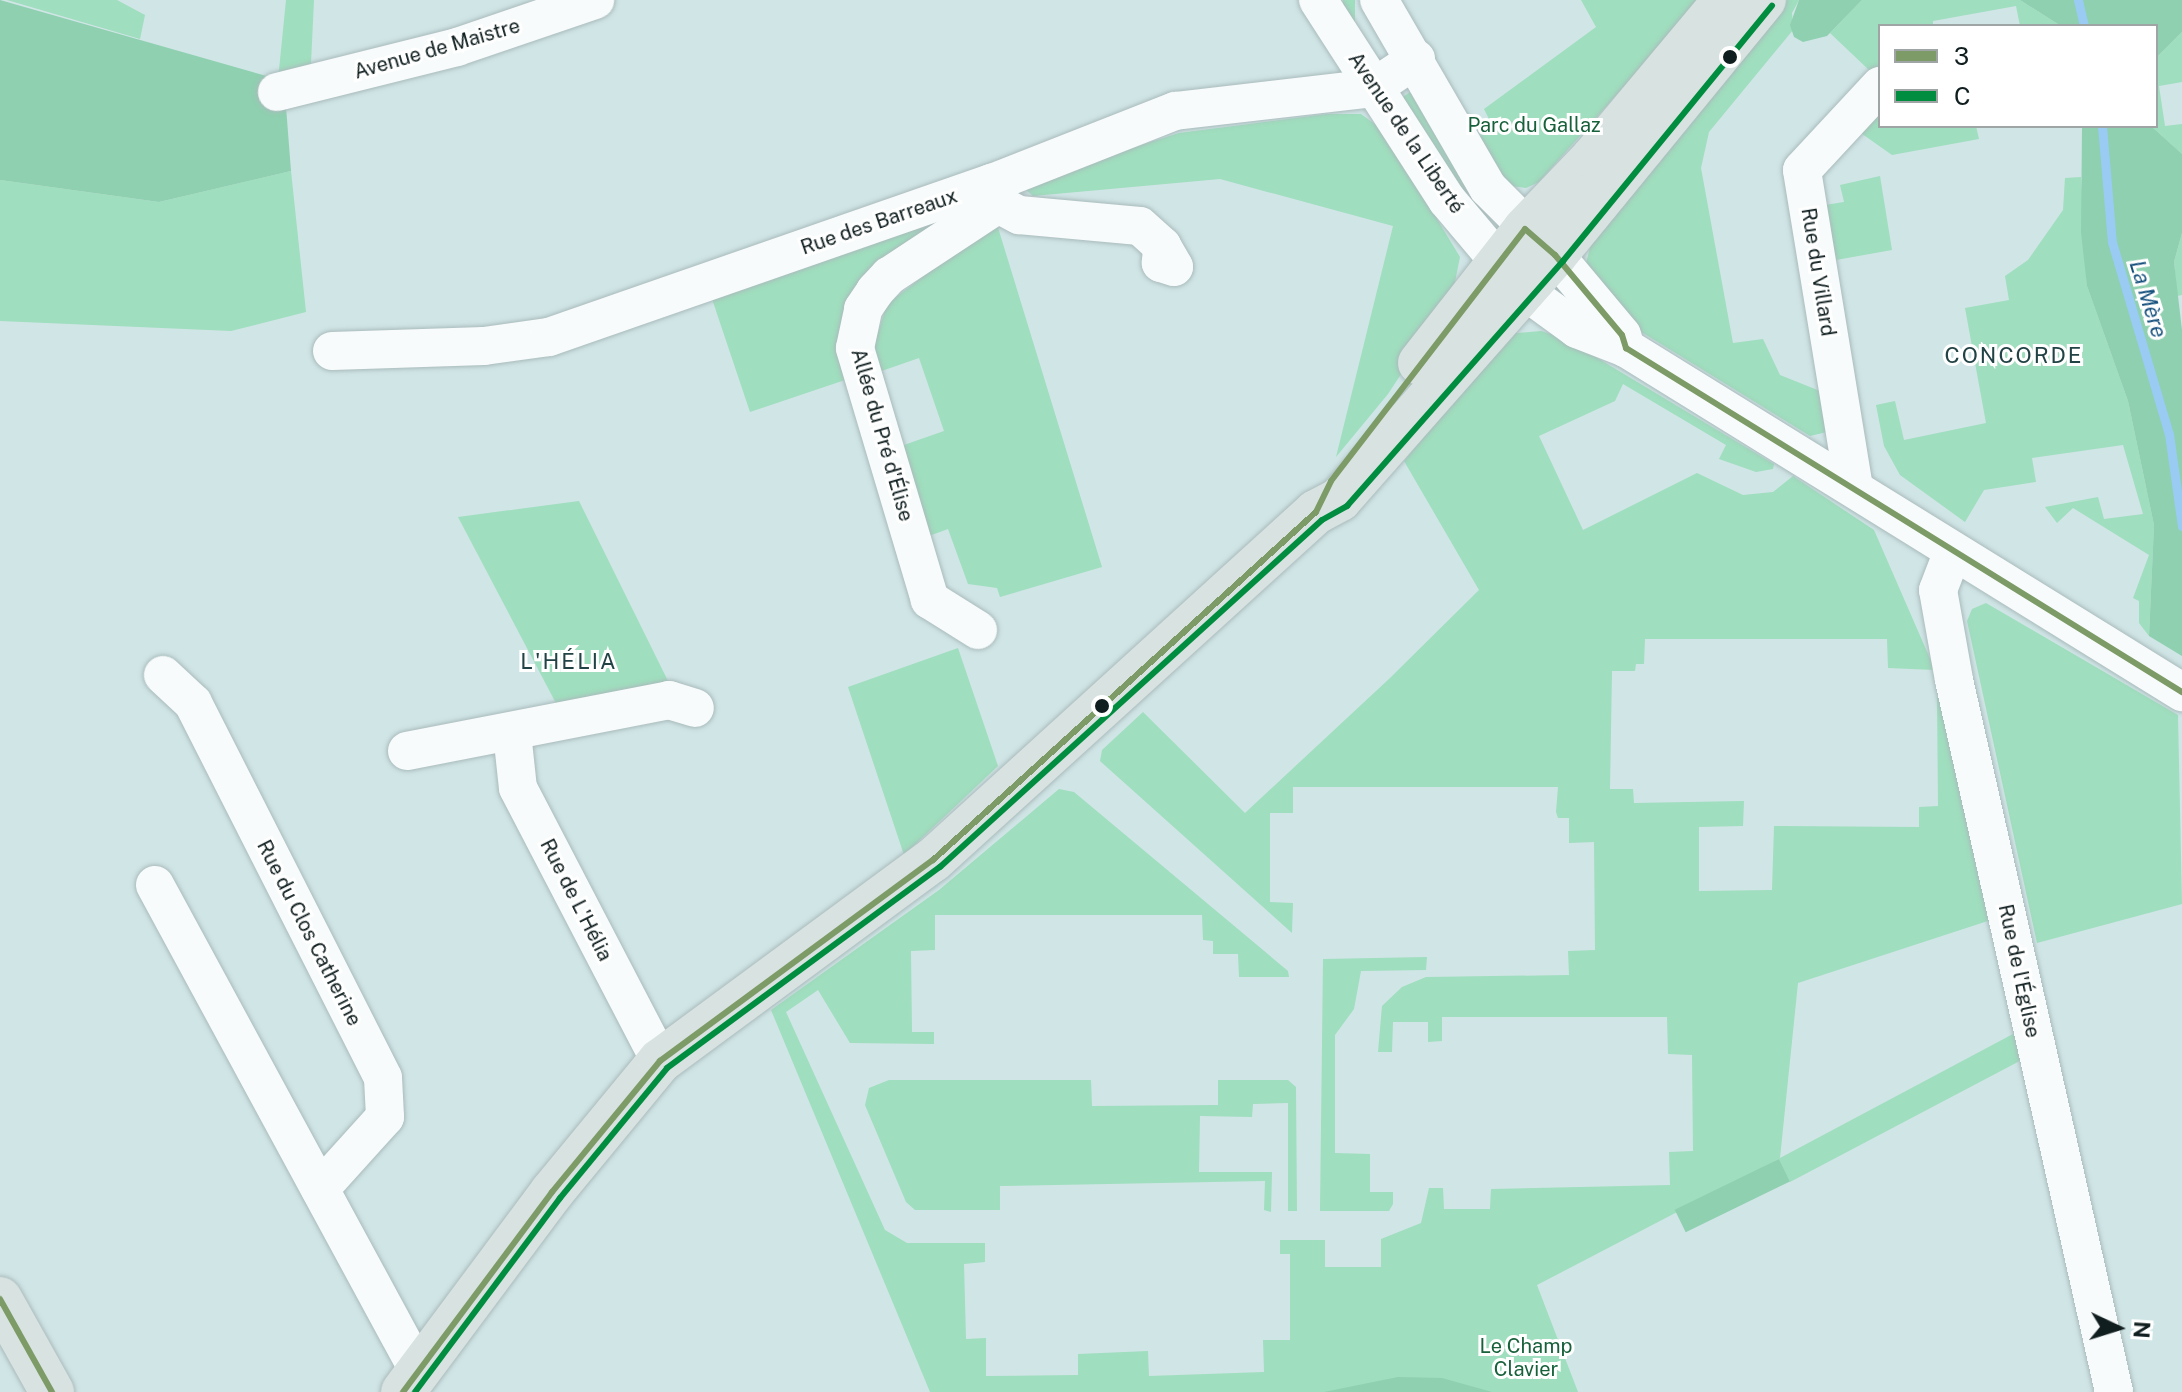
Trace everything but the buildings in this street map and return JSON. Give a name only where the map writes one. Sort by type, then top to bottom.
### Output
[{"type":"main road","points":[[1540,242],[1593,158],[1725,0]]},
{"type":"main road","points":[[410,1381],[552,1192],[660,1061],[933,860],[1316,512],[1331,481],[1509,277],[1764,0]]},
{"type":"main road","points":[[0,1299],[52,1392]]},
{"type":"street","name":"Avenue de Maistre","points":[[277,92],[457,47],[595,0]]},
{"type":"street","name":"Avenue de la Liberté","points":[[1318,0],[1447,200],[1509,277],[1577,329],[1626,348],[2182,692]]},
{"type":"street","name":"Avenue de la Liberté","points":[[1379,0],[1416,59],[1488,188],[1622,335],[1626,348]]},
{"type":"street","name":"Rue des Barreaux","points":[[332,351],[484,346],[549,337],[995,194],[1175,111],[1373,88],[1416,59]]},
{"type":"street","name":"Rue du Villard","points":[[1854,488],[1802,170],[1878,88]]},
{"type":"street","points":[[995,194],[1019,215],[1140,226],[1162,246]]},
{"type":"street","name":"Allée du Pré d'Élise","points":[[978,630],[930,600],[855,348],[863,309],[889,276],[995,194]]},
{"type":"street","name":"Rue de l'Église","points":[[1953,551],[1938,590],[1954,680],[2114,1392]]},
{"type":"street","name":"Rue du Clos Catherine","points":[[163,675],[193,703],[383,1078],[385,1117],[320,1189]]},
{"type":"street","points":[[407,751],[669,700],[695,708]]},
{"type":"street","name":"Rue de L'Hélia","points":[[512,733],[518,788],[660,1061]]},
{"type":"street","points":[[155,885],[320,1189],[410,1381]]},
{"type":"green space","points":[[0,0],[284,81],[291,171],[159,202],[0,180]]},
{"type":"green space","points":[[7,0],[117,0],[145,15],[140,39]]},
{"type":"green space","points":[[286,0],[314,0],[310,84],[278,80]]},
{"type":"green space","points":[[1343,0],[1355,0],[1355,62],[1343,62]]},
{"type":"green space","name":"Parc du Gallaz","points":[[1581,0],[1701,0],[1539,182],[1526,188],[1504,185],[1475,142],[1491,123],[1484,109],[1596,27]]},
{"type":"green space","points":[[1787,0],[1799,0],[1792,13],[1793,30],[1709,132],[1701,168],[1733,343],[1763,339],[1780,375],[1820,391],[1831,431],[1810,436],[1609,312],[1586,263],[1594,232]]},
{"type":"green space","points":[[1799,0],[1862,0],[1827,36],[1803,42],[1794,37],[1790,25]]},
{"type":"green space","points":[[1862,0],[2020,0],[2058,24],[2020,24],[2016,6],[1933,21],[1933,24],[1878,24],[1878,66],[1870,71],[1830,33]]},
{"type":"green space","points":[[2020,0],[2182,0],[2182,32],[2158,56],[2158,24],[2058,24]]},
{"type":"green space","points":[[2182,32],[2182,82],[2159,86],[2165,126],[2182,124],[2182,154],[2153,128],[2158,128],[2158,56]]},
{"type":"green space","points":[[1410,92],[1469,193],[1463,197],[1403,97]]},
{"type":"green space","points":[[1878,109],[1878,128],[1976,128],[1979,139],[1892,155],[1858,131]]},
{"type":"green space","points":[[1327,114],[1361,114],[1383,130],[1460,257],[1453,292],[1432,327],[1388,394],[1336,457],[1393,226],[1220,179],[1033,196],[1024,188],[1047,175],[1179,133]]},
{"type":"green space","points":[[2082,128],[2153,128],[2182,154],[2182,233],[2174,262],[2182,330],[2182,656],[2149,636],[2154,525],[2128,401],[2087,286],[2081,232]]},
{"type":"green space","points":[[291,171],[306,312],[231,331],[0,321],[0,180],[159,202]]},
{"type":"green space","points":[[1880,176],[1892,250],[1836,260],[1825,205],[1844,202],[1840,185]]},
{"type":"green space","points":[[2081,177],[2087,286],[2128,401],[2154,525],[2149,636],[2139,623],[2139,601],[2133,598],[2149,555],[2073,508],[2057,523],[2045,507],[2098,497],[2104,519],[2143,514],[2123,445],[2032,458],[2036,482],[1984,490],[1965,522],[1900,475],[1884,446],[1876,405],[1895,401],[1904,440],[1986,423],[1965,308],[2009,300],[2005,276],[2028,260],[2063,210],[2065,178]]},
{"type":"green space","points":[[976,196],[883,267],[845,380],[750,412],[710,293]]},
{"type":"green space","points":[[996,221],[1102,567],[1000,597],[997,588],[968,584],[948,529],[929,536],[901,446],[944,431],[919,358],[873,374],[872,352],[887,304]]},
{"type":"green space","points":[[2182,233],[2182,295],[2177,296],[2174,262]]},
{"type":"green space","name":"Le Champ Clavier","points":[[1541,331],[1564,338],[1774,464],[1773,469],[1756,472],[1719,459],[1726,445],[1623,384],[1615,401],[1539,436],[1583,530],[1697,473],[1743,495],[1773,492],[1793,476],[1874,530],[1935,670],[1888,668],[1887,639],[1645,639],[1644,664],[1636,664],[1635,671],[1612,671],[1610,789],[1633,789],[1634,803],[1744,801],[1743,826],[1699,827],[1699,891],[1772,890],[1774,826],[1919,827],[1919,807],[1938,806],[1937,696],[1950,710],[2000,917],[1798,983],[1780,1158],[2028,1026],[2033,1054],[1790,1182],[1779,1159],[1537,1285],[1578,1392],[930,1392],[771,1010],[939,890],[1059,789],[1074,792],[1288,971],[1289,977],[1239,977],[1238,954],[1213,954],[1213,941],[1203,940],[1202,915],[935,915],[935,950],[911,951],[912,1032],[934,1032],[934,1044],[850,1043],[818,990],[786,1012],[885,1230],[907,1243],[985,1243],[985,1262],[964,1264],[966,1339],[986,1338],[986,1376],[1078,1375],[1078,1354],[1148,1351],[1149,1376],[1264,1372],[1263,1340],[1290,1340],[1290,1254],[1280,1254],[1280,1240],[1325,1240],[1325,1267],[1381,1267],[1381,1239],[1421,1223],[1429,1188],[1443,1188],[1444,1209],[1490,1209],[1491,1189],[1670,1185],[1669,1152],[1693,1151],[1692,1055],[1668,1054],[1667,1017],[1442,1017],[1442,1041],[1428,1042],[1428,1022],[1393,1022],[1392,1052],[1378,1052],[1382,1006],[1402,987],[1426,977],[1569,975],[1568,951],[1595,950],[1594,842],[1569,843],[1569,818],[1558,818],[1556,812],[1558,787],[1293,787],[1293,813],[1270,813],[1270,902],[1293,903],[1292,933],[1100,761],[1102,750],[1143,712],[1245,813],[1390,678],[1479,590],[1404,461],[1507,334]]},
{"type":"green space","points":[[579,501],[669,683],[559,709],[458,517]]},
{"type":"green space","points":[[1986,603],[2178,715],[2182,904],[2037,943],[1967,621],[1972,609]]},
{"type":"green space","points":[[958,648],[998,766],[904,855],[848,687]]},
{"type":"green space","points":[[1427,957],[1426,970],[1361,971],[1354,1009],[1335,1035],[1335,1153],[1370,1154],[1370,1192],[1393,1192],[1393,1204],[1389,1211],[1320,1211],[1323,959]]},
{"type":"green space","points":[[889,1080],[1091,1080],[1092,1106],[1218,1105],[1218,1080],[1288,1080],[1296,1087],[1297,1211],[1288,1211],[1288,1103],[1253,1104],[1252,1117],[1200,1116],[1199,1172],[1272,1172],[1271,1212],[1264,1210],[1265,1181],[1000,1186],[1000,1210],[915,1210],[906,1202],[865,1105],[869,1088]]},
{"type":"green space","points":[[1779,1159],[1790,1181],[1686,1232],[1675,1210]]},
{"type":"green space","points":[[1398,1377],[1442,1378],[1492,1392],[1324,1392]]},
{"type":"waterway","name":"La Mère","points":[[2078,0],[2084,24]]},
{"type":"waterway","name":"La Mère","points":[[2102,128],[2112,242],[2169,434],[2182,526]]},
{"type":"transit line","name":"C","points":[[415,1392],[560,1198],[667,1068],[940,867],[1322,520],[1347,506],[1563,261],[1772,6]]},
{"type":"transit line","name":"3","points":[[403,1392],[552,1192],[660,1061],[933,860],[1316,512],[1331,481],[1525,229],[1555,255],[1622,335],[1626,348],[2182,692]]},
{"type":"transit line","name":"3","points":[[0,1299],[52,1392]]},
{"type":"district","name":"CONCORDE","points":[[2014,356]]},
{"type":"district","name":"L'HÉLIA","points":[[569,662]]}]
